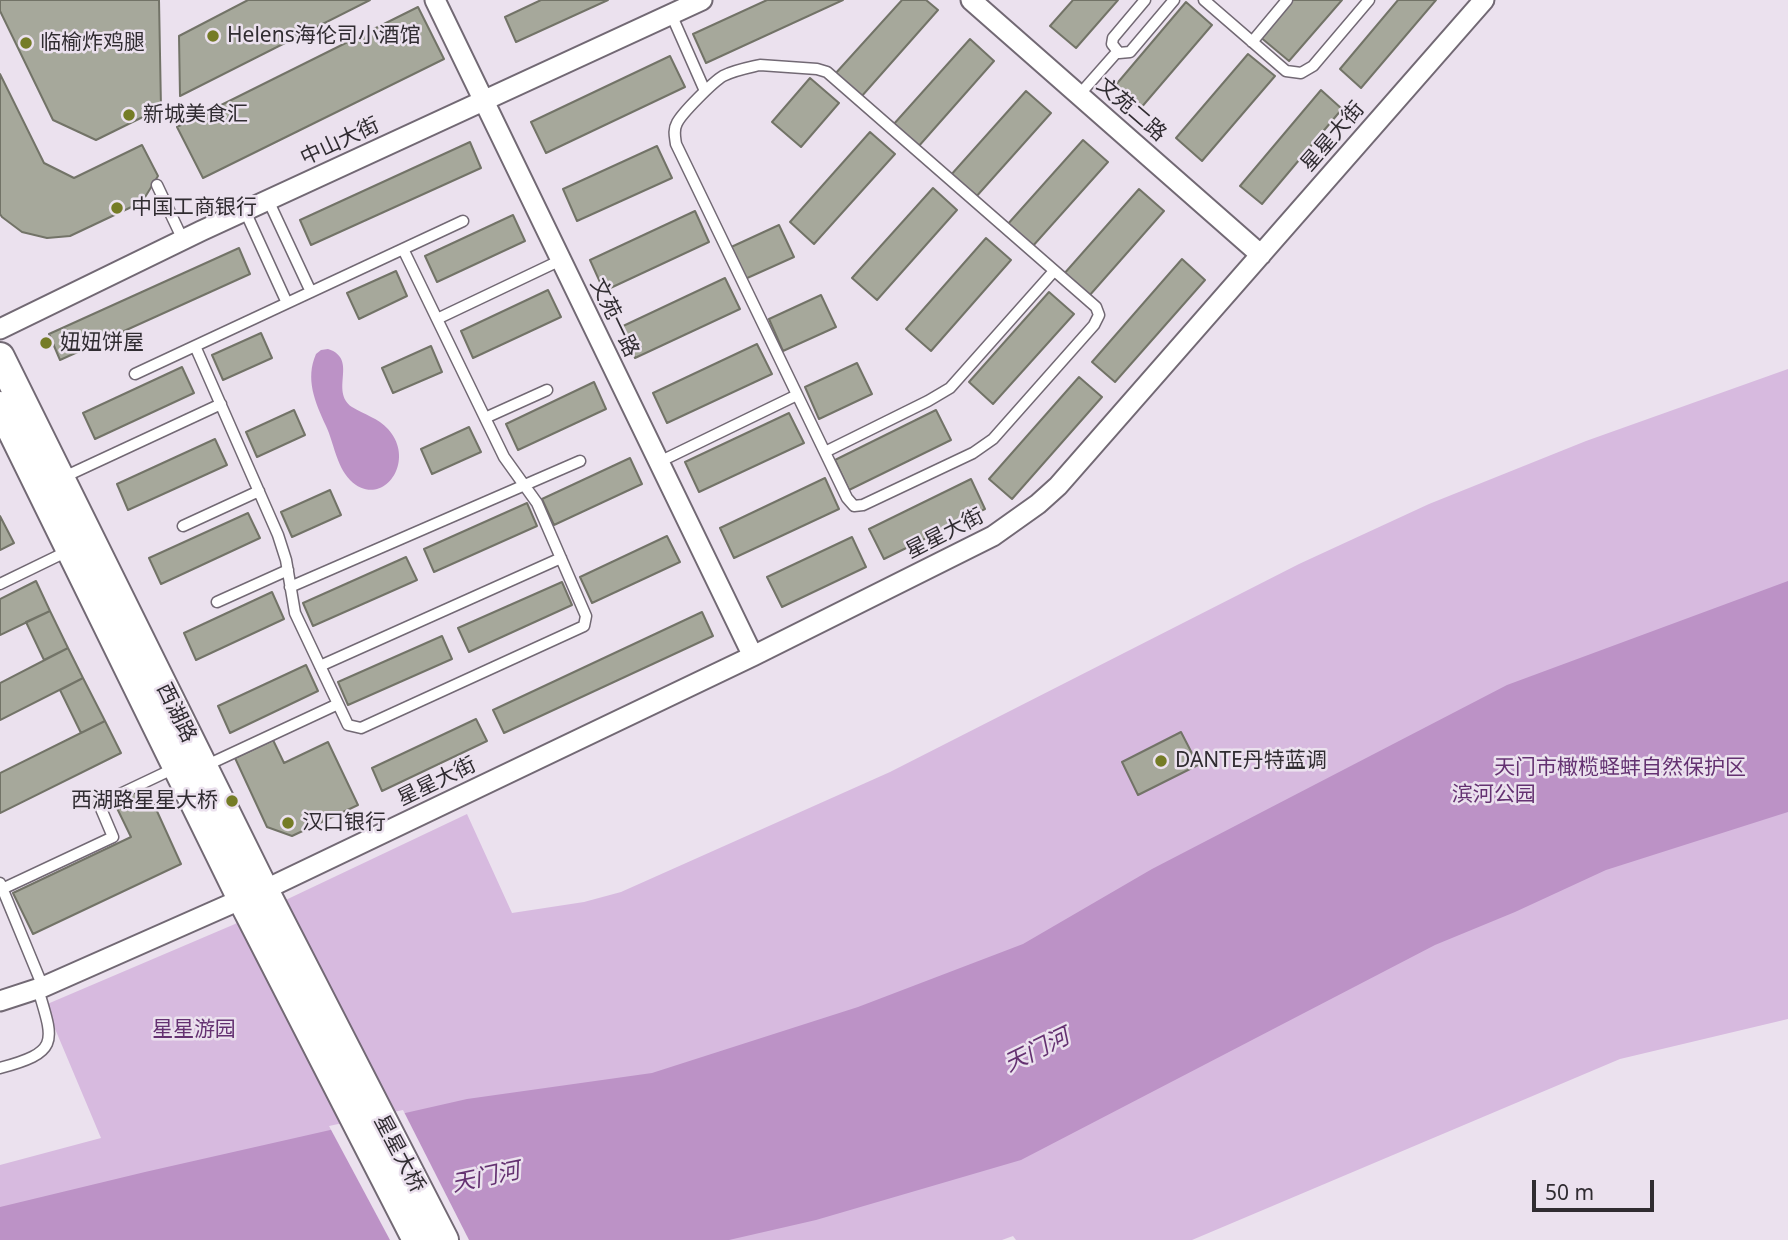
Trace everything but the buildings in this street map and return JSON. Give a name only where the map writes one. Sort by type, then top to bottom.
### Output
[{"type":"main road","name":"西湖路","points":[[0,357],[60,479],[190,767],[344,1072]]},
{"type":"main road","name":"西湖路","points":[[0,406],[70,550],[190,767]]},
{"type":"main road","name":"星星大桥","points":[[344,1072],[417,1240]]},
{"type":"main road","name":"星星大桥","points":[[344,1072],[444,1240]]},
{"type":"street","name":"文苑一路","points":[[435,0],[753,656]]},
{"type":"street","name":"中山大街","points":[[0,329],[268,200],[702,0]]},
{"type":"street","name":"文苑二路","points":[[971,0],[1261,255]]},
{"type":"street","name":"星星大街","points":[[1,999],[41,988],[253,895],[753,656],[993,536],[1058,486],[1484,0]]},
{"type":"lane","points":[[1145,0],[1113,38],[1112,44],[1117,51],[1124,54],[1130,52],[1174,0]]},
{"type":"lane","points":[[1204,0],[1286,71],[1301,73],[1313,66],[1369,0]]},
{"type":"lane","points":[[1252,41],[1287,0]]},
{"type":"lane","points":[[671,14],[705,91]]},
{"type":"lane","points":[[1079,95],[1117,51]]},
{"type":"lane","points":[[760,65],[827,72],[1054,271],[1096,307],[1099,315],[1094,325],[993,439],[973,453],[863,505],[854,506],[847,498],[676,144],[674,133],[677,122],[705,91],[721,78],[740,69],[760,65]]},
{"type":"lane","points":[[157,185],[183,240]]},
{"type":"lane","points":[[268,200],[311,292]]},
{"type":"lane","points":[[245,211],[287,303]]},
{"type":"lane","points":[[135,374],[463,221]]},
{"type":"lane","points":[[195,346],[278,535],[288,570],[295,613],[348,726],[362,728],[584,626],[586,616],[537,503],[504,457],[404,249]]},
{"type":"lane","points":[[437,320],[561,260]]},
{"type":"lane","points":[[825,452],[950,388],[1054,271]]},
{"type":"lane","points":[[485,418],[547,390]]},
{"type":"lane","points":[[659,462],[797,395]]},
{"type":"lane","points":[[60,479],[221,404]]},
{"type":"lane","points":[[290,587],[580,461]]},
{"type":"lane","points":[[183,526],[259,491]]},
{"type":"lane","points":[[0,584],[70,550]]},
{"type":"lane","points":[[320,666],[561,558]]},
{"type":"lane","points":[[217,602],[288,570]]},
{"type":"lane","points":[[0,1068],[34,1057],[45,1049],[49,1042],[50,1029],[41,988],[1,886],[113,837],[99,804],[338,704]]},
{"type":"green space","name":"滨河公园","points":[[1788,369],[1788,1019],[1620,1059],[1192,1240],[1016,1240],[1013,1236],[1002,1240],[0,1240],[0,1165],[101,1138],[45,1005],[235,924],[467,814],[512,913],[584,902],[621,892],[890,772],[1299,564],[1429,504],[1586,441]]},
{"type":"water","points":[[328,349],[342,360],[343,393],[346,400],[352,407],[384,425],[396,442],[399,455],[397,468],[384,486],[373,490],[362,488],[345,474],[315,399],[311,381],[313,363],[316,354]]},
{"type":"water","name":"天门市橄榄蛏蚌自然保护区","points":[[1788,581],[1788,812],[1606,870],[1435,945],[1021,1160],[816,1220],[729,1240],[0,1240],[0,1207],[467,1099],[652,1073],[858,1007],[1023,944],[1152,869],[1507,685]]},
{"type":"pier","points":[[403,1110],[469,1240],[390,1240],[329,1126]]},
{"type":"place","name":"Helens海伦司小酒馆","points":[[213,36]]},
{"type":"place","name":"临榆炸鸡腿","points":[[26,43]]},
{"type":"place","name":"新城美食汇","points":[[129,115]]},
{"type":"place","name":"中国工商银行","points":[[117,208]]},
{"type":"place","name":"妞妞饼屋","points":[[46,343]]},
{"type":"place","name":"DANTE丹特蓝调","points":[[1161,761]]},
{"type":"place","name":"西湖路星星大桥","points":[[232,801]]},
{"type":"place","name":"汉口银行","points":[[288,823]]},
{"type":"park label","name":"星星游园","points":[[194,1030]]},
{"type":"water label","name":"天门河","points":[[1037,1051]]},
{"type":"water label","name":"天门河","points":[[486,1178]]}]
